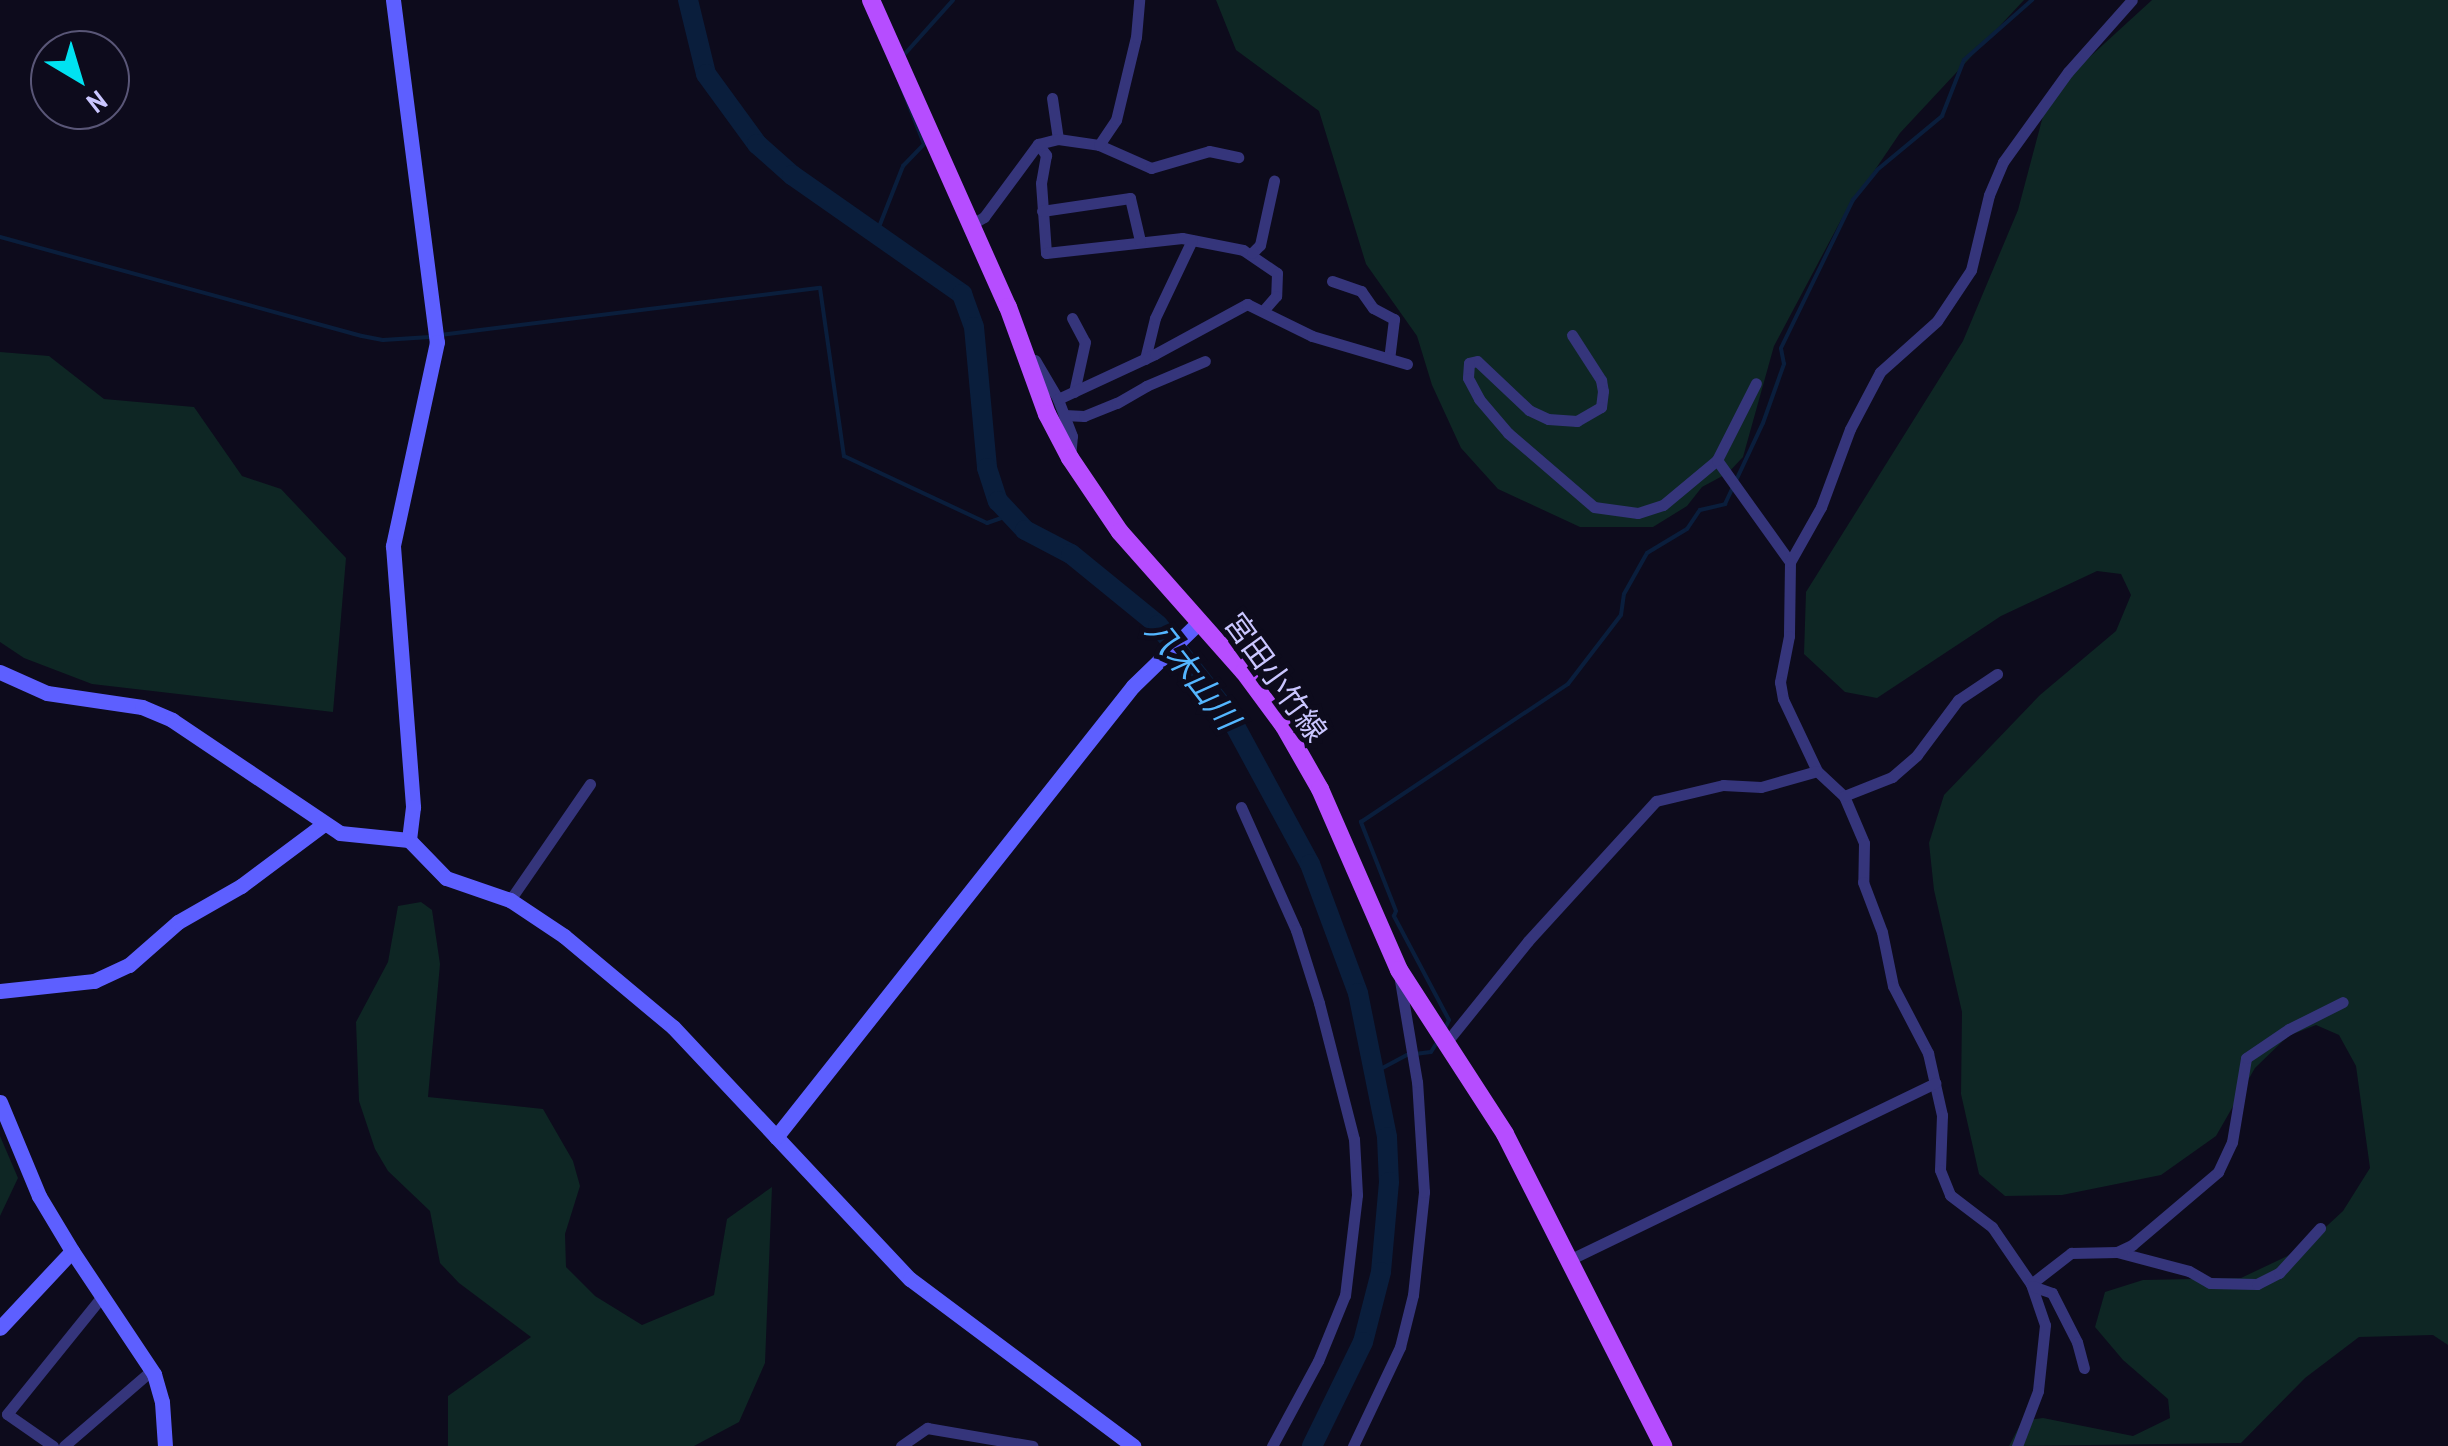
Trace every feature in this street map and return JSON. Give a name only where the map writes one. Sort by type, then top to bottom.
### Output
[{"type":"main road","name":"宮田小竹線","points":[[871,0],[972,224],[1046,414],[1070,458],[1120,532],[1194,627],[1244,672],[1293,742],[1320,789],[1398,970],[1505,1134],[1663,1446]]},
{"type":"street","points":[[393,0],[437,328],[430,384],[393,546],[413,807],[409,840]]},
{"type":"street","points":[[1099,145],[1116,120],[1136,37],[1139,0]]},
{"type":"street","points":[[2017,1446],[2038,1391],[2045,1325],[2032,1285],[1992,1227],[1950,1195],[1940,1170],[1942,1115],[1935,1084],[1919,1030],[1893,986],[1882,932],[1864,882],[1864,844],[1844,796],[1834,782],[1817,771],[1780,682],[1788,636],[1790,562],[1820,506],[1850,429],[1880,372],[1937,321],[1971,270],[1989,195],[2004,162],[2068,72],[2132,0]]},
{"type":"street","points":[[1052,98],[1058,139]]},
{"type":"street","points":[[972,224],[984,218],[1038,144],[1058,139],[1099,145],[1151,168],[1209,152],[1238,158]]},
{"type":"street","points":[[1038,144],[1046,155],[1042,211],[1046,253],[1140,241],[1192,240],[1252,253],[1276,272],[1276,296],[1263,311]]},
{"type":"street","points":[[1252,253],[1260,244],[1274,181]]},
{"type":"street","points":[[1042,211],[1130,198],[1140,241]]},
{"type":"street","points":[[1144,358],[1154,318],[1192,240]]},
{"type":"street","points":[[1332,281],[1361,291],[1373,308],[1394,319],[1389,358]]},
{"type":"street","points":[[1058,399],[1247,304],[1312,336],[1407,364]]},
{"type":"street","points":[[1072,318],[1085,342],[1074,392]]},
{"type":"street","points":[[1015,328],[1058,399],[1072,436],[1070,458]]},
{"type":"street","points":[[1572,335],[1601,380],[1601,407],[1590,417],[1548,420],[1528,410],[1477,361],[1469,363],[1466,370],[1479,399],[1540,465],[1594,508],[1638,513],[1663,505],[1717,460],[1756,383]]},
{"type":"street","points":[[1064,416],[1084,416],[1101,410],[1205,361]]},
{"type":"street","points":[[1717,460],[1790,562]]},
{"type":"street","points":[[776,1137],[1133,686],[1194,627]]},
{"type":"street","points":[[0,672],[46,693],[142,707],[172,720],[340,833],[409,840],[446,878],[510,900],[618,978],[673,1027],[910,1279],[1133,1446]]},
{"type":"street","points":[[1844,796],[1892,777],[1918,755],[1958,700],[1997,674]]},
{"type":"street","points":[[1445,1044],[1528,941],[1656,801],[1723,785],[1761,787],[1817,771]]},
{"type":"street","points":[[510,900],[590,784]]},
{"type":"street","points":[[1241,807],[1290,915],[1319,1003],[1354,1139],[1357,1195],[1345,1295],[1318,1361],[1272,1446]]},
{"type":"street","points":[[0,991],[94,981],[129,965],[178,922],[241,886],[324,824]]},
{"type":"street","points":[[1353,1446],[1400,1346],[1413,1295],[1424,1192],[1417,1082],[1398,970]]},
{"type":"street","points":[[2117,1252],[2132,1245],[2218,1172],[2232,1142],[2246,1058],[2289,1028],[2343,1002]]},
{"type":"street","points":[[1569,1260],[1935,1084]]},
{"type":"street","points":[[0,1102],[39,1196],[152,1370],[162,1402],[165,1446]]},
{"type":"street","points":[[2032,1285],[2071,1253],[2117,1252],[2189,1271],[2210,1283],[2257,1284],[2279,1274],[2320,1228]]},
{"type":"street","points":[[0,1328],[72,1251]]},
{"type":"street","points":[[2032,1285],[2052,1294],[2073,1332],[2084,1368]]},
{"type":"street","points":[[53,1446],[8,1414],[103,1295]]},
{"type":"street","points":[[64,1446],[152,1370]]},
{"type":"street","points":[[901,1446],[927,1428],[1032,1446]]},
{"type":"green space","points":[[1216,0],[2024,0],[1900,133],[1841,220],[1774,346],[1743,457],[1728,473],[1702,487],[1687,506],[1653,527],[1580,527],[1498,489],[1461,448],[1432,385],[1417,336],[1366,264],[1319,111],[1236,50]]},
{"type":"green space","points":[[2152,0],[2448,0],[2448,1345],[2433,1335],[2359,1337],[2305,1378],[2241,1443],[2009,1446],[2022,1421],[2043,1418],[2133,1436],[2170,1418],[2168,1399],[2123,1360],[2095,1327],[2105,1292],[2143,1280],[2241,1278],[2302,1249],[2343,1211],[2370,1168],[2356,1066],[2339,1035],[2316,1025],[2288,1036],[2255,1068],[2216,1136],[2161,1175],[2062,1195],[2005,1196],[1979,1174],[1961,1094],[1962,1012],[1934,890],[1929,843],[1944,795],[2040,695],[2116,631],[2131,595],[2121,574],[2097,571],[2001,616],[1877,698],[1845,692],[1804,654],[1806,592],[1963,341],[2018,210],[2043,116],[2070,75]]},
{"type":"green space","points":[[0,352],[49,356],[104,399],[194,407],[242,476],[281,489],[346,558],[333,712],[92,684],[24,658],[0,642]]},
{"type":"green space","points":[[421,902],[432,910],[440,964],[428,1097],[543,1109],[573,1161],[580,1186],[565,1234],[566,1267],[595,1296],[642,1325],[714,1295],[727,1219],[772,1187],[765,1363],[739,1422],[694,1446],[448,1446],[448,1396],[531,1337],[459,1283],[440,1263],[430,1211],[388,1171],[375,1149],[359,1101],[356,1022],[388,962],[398,906]]},
{"type":"green space","points":[[0,1136],[18,1178],[0,1216]]},
{"type":"waterway","name":"八木山川","points":[[688,0],[706,74],[757,144],[792,175],[962,294],[974,327],[987,468],[998,501],[1025,530],[1071,554],[1158,625],[1228,713],[1310,864],[1358,993],[1387,1137],[1389,1182],[1381,1272],[1363,1342],[1312,1446]]},
{"type":"waterway","points":[[903,56],[953,0]]},
{"type":"waterway","points":[[1444,1031],[1449,1020],[1394,916],[1396,911],[1361,822],[1568,684],[1621,615],[1624,594],[1647,553],[1687,529],[1700,510],[1725,504],[1763,423],[1784,364],[1781,348],[1853,200],[1877,170],[1942,116],[1964,60],[2032,0]]},
{"type":"waterway","points":[[877,232],[903,166],[924,144],[894,67]]},
{"type":"waterway","points":[[0,237],[362,336],[383,340],[430,337]]},
{"type":"waterway","points":[[440,335],[820,288],[844,456],[987,523],[1010,515]]},
{"type":"waterway","points":[[1375,1072],[1407,1055],[1431,1052],[1439,1039]]}]
